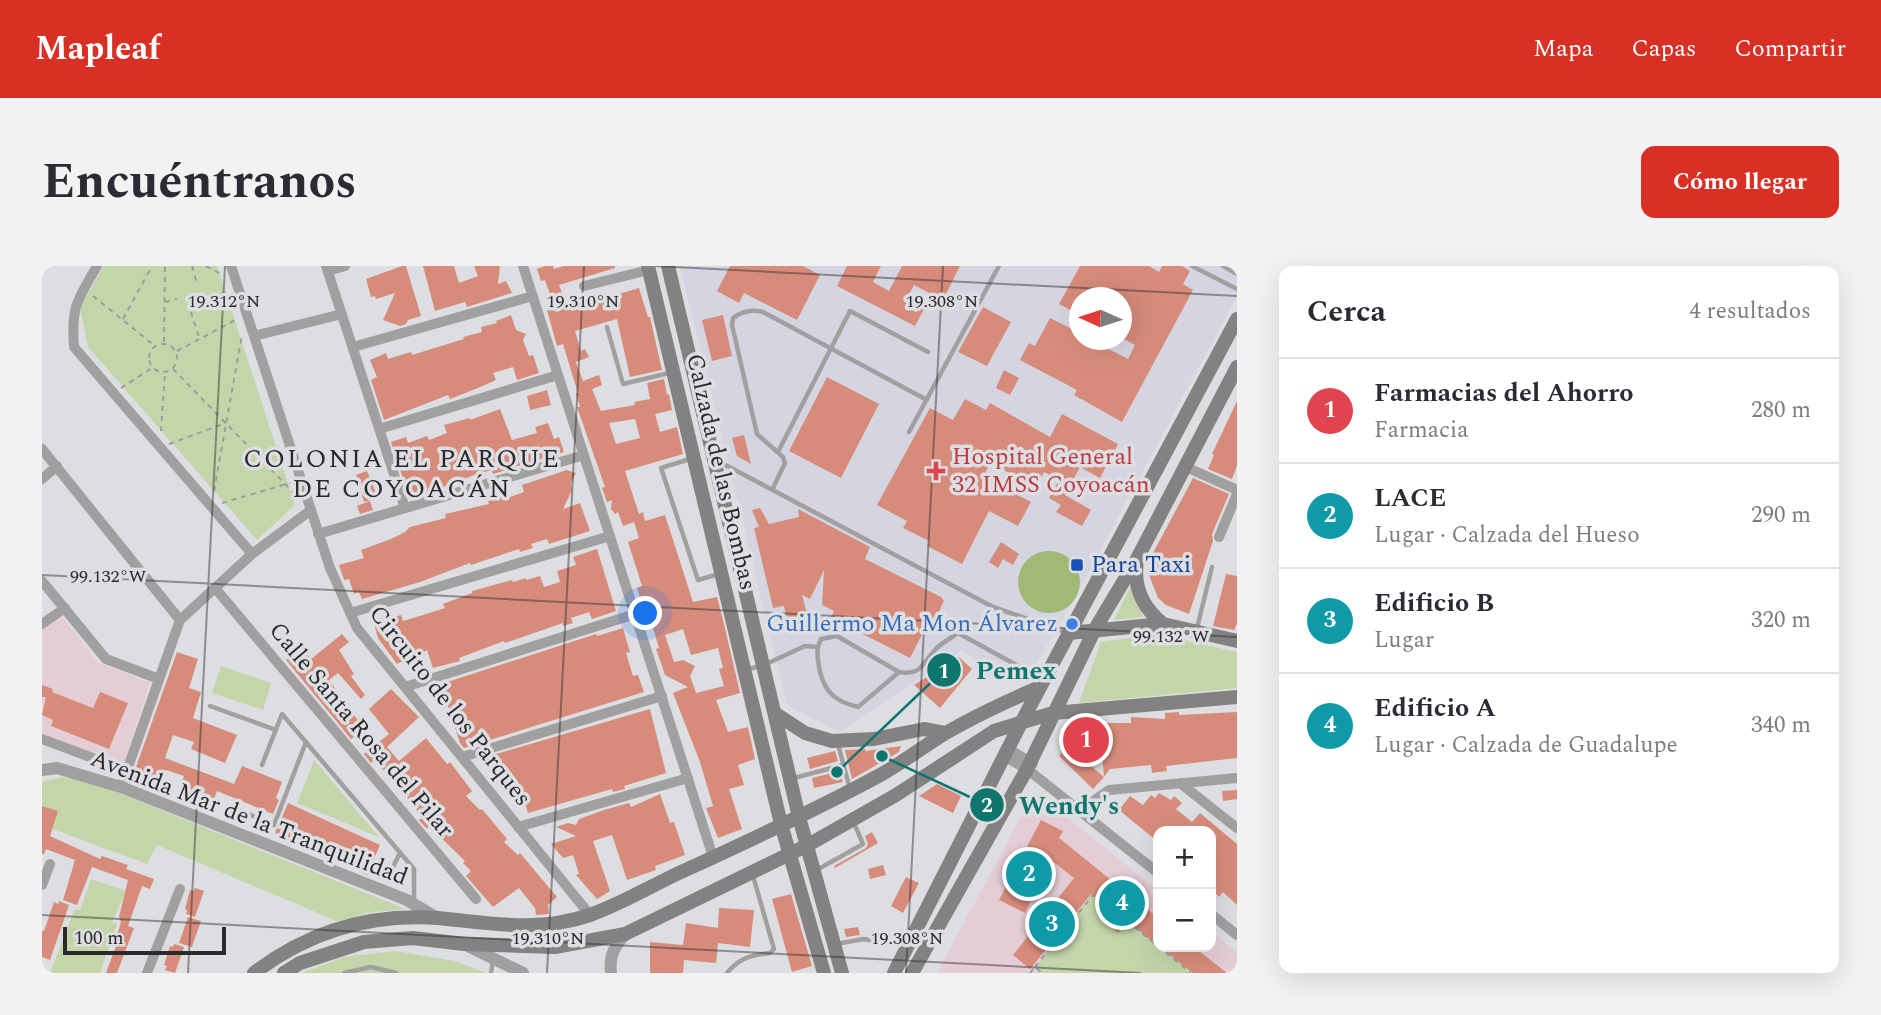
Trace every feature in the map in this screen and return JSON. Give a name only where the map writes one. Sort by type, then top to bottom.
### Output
[{"type":"main road","name":"Calzada de las Bombas","points":[[649,268],[781,824],[824,973]]},
{"type":"main road","name":"Calzada de las Bombas","points":[[671,268],[799,817],[843,970]]},
{"type":"main road","points":[[894,973],[1022,721],[1237,319]]},
{"type":"main road","points":[[912,973],[1029,765],[1095,629],[1232,388],[1237,367]]},
{"type":"main road","points":[[1138,557],[1136,577],[1141,597],[1150,612],[1163,624]]},
{"type":"main road","points":[[1069,633],[1163,624],[1237,641]]},
{"type":"main road","points":[[254,973],[294,948],[337,927],[414,911],[438,918],[491,925],[544,926],[590,915],[799,817],[885,772],[946,733],[1042,684]]},
{"type":"main road","points":[[284,973],[300,963],[364,942],[413,938],[464,944],[555,947],[625,934],[808,845],[896,794],[994,730],[1053,713],[1237,697]]},
{"type":"main road","points":[[776,714],[805,733],[837,741],[874,739],[924,729],[946,733]]},
{"type":"street","points":[[97,266],[75,305],[72,324],[74,347],[252,554]]},
{"type":"street","name":"Circuito de los Parques","points":[[231,266],[318,534],[357,628],[590,915]]},
{"type":"street","points":[[345,266],[327,269],[405,508]]},
{"type":"street","points":[[523,266],[713,857]]},
{"type":"street","points":[[584,286],[649,268]]},
{"type":"street","points":[[353,347],[533,296]]},
{"type":"street","points":[[254,337],[342,314]]},
{"type":"street","points":[[379,429],[558,375]]},
{"type":"street","points":[[42,449],[180,620]]},
{"type":"street","points":[[318,534],[584,455]]},
{"type":"street","points":[[42,479],[57,466]]},
{"type":"street","points":[[1186,467],[1237,492],[1219,537]]},
{"type":"street","points":[[121,787],[180,620],[252,554],[311,510]]},
{"type":"street","points":[[350,613],[610,536]]},
{"type":"street","points":[[42,581],[106,659],[159,680]]},
{"type":"street","name":"Calle Santa Rosa del Pilar","points":[[215,588],[476,899]]},
{"type":"street","points":[[42,624],[65,608]]},
{"type":"street","points":[[405,687],[635,614]]},
{"type":"street","points":[[462,757],[662,696]]},
{"type":"street","name":"Avenida Mar de la Tranquilidad","points":[[43,742],[127,771]]},
{"type":"street","points":[[1006,753],[1029,765],[1079,811],[1153,869]]},
{"type":"street","name":"Avenida Mar de la Tranquilidad","points":[[42,771],[57,768],[121,787],[414,911]]},
{"type":"street","points":[[519,827],[688,778]]},
{"type":"street","points":[[1079,811],[1109,790],[1237,778]]},
{"type":"street","points":[[1181,783],[1237,828]]},
{"type":"street","points":[[42,885],[50,864]]},
{"type":"street","points":[[147,973],[180,889]]},
{"type":"street","points":[[1216,918],[1237,935]]},
{"type":"street","points":[[611,973],[612,950],[625,934]]},
{"type":"street","points":[[464,944],[523,973]]},
{"type":"lane","points":[[909,432],[999,266]]},
{"type":"lane","points":[[1192,266],[1237,289]]},
{"type":"lane","points":[[1223,266],[1237,274]]},
{"type":"lane","points":[[772,490],[785,463],[778,452],[757,434],[732,325],[733,318],[755,310],[763,312],[927,400]]},
{"type":"lane","points":[[778,452],[850,312],[928,352]]},
{"type":"lane","points":[[607,327],[624,384],[673,372]]},
{"type":"lane","points":[[722,573],[698,580],[661,468],[694,457],[714,459],[993,607],[1069,633]]},
{"type":"lane","points":[[1196,632],[1212,567]]},
{"type":"lane","points":[[899,672],[858,707],[845,704],[825,688],[819,674],[817,647],[821,639],[837,636],[899,672],[910,674],[925,665],[934,651],[958,633],[1042,684]]},
{"type":"lane","points":[[745,670],[764,665],[805,646],[817,647]]},
{"type":"lane","points":[[210,706],[276,730]]},
{"type":"lane","points":[[262,765],[282,714],[414,869],[414,911]]},
{"type":"lane","points":[[837,741],[850,790]]},
{"type":"lane","points":[[230,806],[274,825],[306,742]]},
{"type":"lane","points":[[791,779],[843,765]]},
{"type":"lane","points":[[815,872],[863,844],[853,820]]},
{"type":"lane","points":[[391,871],[400,853]]},
{"type":"lane","points":[[727,973],[736,961],[751,955],[771,953],[774,949],[751,872]]},
{"type":"lane","points":[[835,944],[864,939],[887,944]]},
{"type":"lane","points":[[491,973],[494,957]]},
{"type":"lane","points":[[344,973],[371,967],[396,973]]},
{"type":"path","points":[[122,320],[152,266]]},
{"type":"path","points":[[164,344],[165,266]]},
{"type":"path","points":[[192,266],[197,284]]},
{"type":"path","points":[[206,266],[237,285]]},
{"type":"path","points":[[212,297],[237,285]]},
{"type":"path","points":[[84,289],[155,346]]},
{"type":"path","points":[[164,302],[177,299]]},
{"type":"path","points":[[191,312],[199,339]]},
{"type":"path","points":[[176,351],[246,313]]},
{"type":"path","points":[[246,313],[211,507],[301,479]]},
{"type":"path","points":[[153,368],[149,354],[155,346],[164,344],[176,351]]},
{"type":"path","points":[[153,368],[165,372],[173,369],[177,361],[176,351]]},
{"type":"path","points":[[113,393],[153,368]]},
{"type":"path","points":[[173,369],[294,493]]},
{"type":"path","points":[[165,372],[160,447],[226,423]]},
{"type":"path","points":[[1030,973],[1093,895],[1117,914]]},
{"type":"path","points":[[1127,922],[1191,973]]},
{"type":"path","points":[[1035,967],[1042,973]]},
{"type":"shaded area","name":"Hospital General 32 IMSS Coyoacán","points":[[680,266],[1237,266],[1237,296],[1072,603],[1030,674],[1016,679],[961,651],[840,732],[787,705]]},
{"type":"shaded area","points":[[63,617],[97,662],[150,683],[123,765],[42,733],[42,630]]},
{"type":"shaded area","points":[[1032,796],[1040,796],[1153,886],[1153,952],[1216,952],[1216,936],[1237,953],[1237,973],[937,973]]},
{"type":"green space","points":[[104,266],[217,266],[295,505],[257,540],[88,347],[80,307]]},
{"type":"green space","points":[[1049,551],[1061,553],[1071,560],[1078,570],[1078,594],[1071,604],[1061,611],[1049,613],[1037,611],[1027,604],[1020,594],[1018,582],[1020,570],[1027,560],[1037,553]]},
{"type":"green space","points":[[1134,579],[1143,617],[1114,620]]},
{"type":"green space","points":[[1156,634],[1237,652],[1237,688],[1079,703],[1101,642]]},
{"type":"green space","points":[[221,666],[271,683],[263,710],[212,693]]},
{"type":"green space","points":[[314,760],[379,837],[297,803]]},
{"type":"green space","points":[[62,777],[88,781],[405,909],[367,913],[339,922],[157,845],[147,864],[42,825],[42,782]]},
{"type":"green space","points":[[91,879],[126,891],[112,922],[117,924],[100,973],[50,973],[74,910],[80,910]]},
{"type":"green space","points":[[1092,893],[1118,914],[1109,925],[1118,932],[1127,921],[1153,941],[1153,952],[1166,952],[1193,973],[1041,973],[1035,968]]},
{"type":"green space","points":[[395,951],[455,961],[486,973],[302,973],[344,957]]},
{"type":"building","points":[[406,266],[421,316],[400,326],[383,320],[395,293],[376,299],[375,296],[371,297],[366,279]]},
{"type":"building","points":[[423,266],[454,266],[459,283],[478,276],[474,266],[500,266],[498,284],[506,281],[512,293],[467,307],[465,302],[435,311]]},
{"type":"building","points":[[545,266],[553,266],[554,269],[564,266],[615,266],[559,285],[568,309],[639,288],[650,317],[662,370],[630,377],[617,319],[575,331],[581,351],[585,349],[589,357],[576,362],[583,381],[599,375],[602,385],[592,389],[601,411],[635,405],[634,402],[650,399],[647,383],[664,379],[667,395],[669,394],[672,410],[655,414],[660,432],[677,427],[683,454],[625,471],[639,514],[643,512],[645,521],[665,515],[693,602],[717,597],[724,624],[740,693],[716,700],[728,732],[748,727],[755,759],[738,765],[744,785],[729,789],[742,829],[718,838],[706,808],[713,806],[700,762],[673,693],[688,687],[665,675],[656,649],[659,648],[646,599],[641,601],[637,588],[642,586],[628,542],[639,538],[634,522],[623,526],[618,512],[615,514],[611,509],[612,500],[607,502],[602,488],[605,487],[577,407],[580,407],[578,393],[563,344],[557,346],[547,310],[555,308],[545,280],[541,281],[537,269]],"holes":[[[635,419],[640,438],[616,444],[609,423]],[[683,629],[691,655],[718,648],[723,668],[719,669],[724,686],[696,693],[690,676],[695,666],[683,660],[674,662],[665,635]]]},
{"type":"building","points":[[730,266],[803,266],[820,275],[797,320],[744,293],[739,303],[717,291]]},
{"type":"building","points":[[847,266],[881,266],[873,282],[889,291],[902,266],[960,266],[943,300],[914,285],[906,300],[924,309],[915,326],[837,286]]},
{"type":"building","points":[[1080,266],[1149,266],[1159,272],[1162,266],[1182,266],[1190,271],[1183,284],[1193,290],[1122,422],[1074,395],[1077,390],[1020,360],[1029,343],[1035,346],[1050,318],[1069,328],[1069,350],[1110,350],[1128,359],[1135,345],[1132,343],[1132,287],[1069,287],[1069,309],[1059,304]]},
{"type":"building","points":[[983,307],[1011,322],[987,366],[958,352]]},
{"type":"building","points":[[511,315],[516,330],[526,334],[523,340],[529,356],[533,355],[539,373],[517,380],[513,367],[493,373],[496,380],[478,388],[450,399],[448,395],[384,420],[371,380],[377,377],[370,360],[386,353],[388,359],[411,352],[412,355],[464,339],[463,337],[482,332],[481,327],[497,323],[496,321]]},
{"type":"building","points":[[723,315],[732,356],[712,361],[702,320]]},
{"type":"building","points":[[1004,370],[1019,378],[1010,395],[996,388]]},
{"type":"building","points":[[827,377],[879,404],[841,478],[789,451]]},
{"type":"building","points":[[547,390],[551,405],[530,410],[527,396]]},
{"type":"building","points":[[965,399],[986,410],[990,403],[1050,437],[1062,414],[1118,444],[1100,478],[1080,467],[1065,495],[1091,510],[1082,526],[1056,512],[1061,505],[1049,498],[1059,480],[1044,472],[1036,487],[990,463],[983,477],[1031,502],[1018,526],[989,511],[962,564],[927,546],[929,541],[903,528],[907,521],[877,505],[930,408],[953,420]]},
{"type":"building","points":[[1237,401],[1237,466],[1232,479],[1208,469],[1214,455],[1212,454]]},
{"type":"building","points":[[500,409],[512,440],[537,433],[535,427],[548,423],[554,439],[559,437],[564,452],[493,474],[492,470],[477,474],[414,498],[412,493],[408,494],[391,442],[406,437],[408,443],[427,436],[429,440],[447,433],[444,425],[470,420]]},
{"type":"building","points":[[744,435],[751,464],[737,456],[732,438]]},
{"type":"building","points":[[567,470],[576,473],[563,509],[580,503],[590,531],[549,544],[547,539],[531,544],[533,548],[520,552],[519,549],[471,565],[470,563],[420,582],[362,599],[359,592],[354,594],[349,579],[344,580],[339,565],[364,558],[361,550],[391,539],[410,527],[446,518],[445,514],[489,504],[488,501],[493,500],[492,497],[501,494],[502,500],[524,492],[522,485]]},
{"type":"building","points":[[367,471],[378,498],[364,502],[356,475]]},
{"type":"building","points":[[1193,478],[1229,494],[1212,534],[1213,541],[1189,614],[1166,605],[1158,598],[1149,575],[1153,553]]},
{"type":"building","points":[[370,501],[373,510],[360,514],[357,506]]},
{"type":"building","points":[[760,508],[769,524],[799,517],[798,509],[870,547],[865,559],[941,597],[944,601],[936,618],[930,619],[910,658],[835,620],[832,615],[834,611],[822,605],[824,570],[810,599],[802,595],[807,614],[787,619],[784,606],[773,608],[754,528],[759,527],[752,510]]},
{"type":"building","points":[[1001,542],[1019,554],[1013,565],[1003,559],[998,568],[989,562]]},
{"type":"building","points":[[597,549],[616,611],[592,619],[589,612],[571,618],[573,623],[563,626],[563,623],[505,643],[504,641],[459,658],[460,661],[433,668],[427,650],[410,661],[408,658],[397,664],[378,638],[373,620],[401,615],[403,621],[445,608],[443,604],[472,591],[512,580],[513,582],[540,576],[544,587],[560,582],[557,571],[576,565],[573,557]]},
{"type":"building","points":[[1226,574],[1237,576],[1237,624],[1234,630],[1213,626]]},
{"type":"building","points":[[623,628],[630,652],[626,653],[633,676],[638,675],[644,692],[464,748],[460,743],[441,684],[596,634],[597,636]]},
{"type":"building","points":[[342,634],[349,642],[339,650],[354,674],[351,676],[365,695],[361,699],[338,673],[329,680],[364,729],[351,739],[286,660],[302,648],[311,659]]},
{"type":"building","points":[[177,652],[198,659],[189,688],[201,692],[193,718],[237,735],[225,763],[191,749],[194,742],[173,735],[165,758],[234,784],[242,766],[282,782],[273,814],[217,791],[211,807],[177,794],[184,776],[166,770],[157,792],[131,781]]},
{"type":"building","points":[[959,657],[972,669],[940,708],[914,685]]},
{"type":"building","points":[[42,685],[53,689],[52,692],[93,708],[100,692],[128,703],[109,749],[51,726],[53,720],[42,715],[46,697],[42,697]]},
{"type":"building","points":[[391,689],[419,717],[387,747],[399,761],[426,738],[447,764],[450,762],[472,791],[466,796],[482,809],[507,839],[504,842],[518,855],[520,853],[557,897],[548,905],[549,914],[536,915],[535,908],[519,888],[493,907],[466,876],[471,871],[463,863],[465,861],[429,826],[427,829],[419,820],[422,818],[414,806],[385,769],[384,771],[374,760],[371,763],[364,754],[389,734],[369,709]]},
{"type":"building","points":[[650,709],[666,773],[624,786],[625,789],[613,792],[612,789],[528,813],[518,781],[505,785],[496,754]]},
{"type":"building","points":[[1179,712],[1179,715],[1237,712],[1237,758],[1166,766],[1167,771],[1152,773],[1151,765],[1110,769],[1104,777],[1100,723],[1131,723],[1131,717],[1165,719],[1165,713]]},
{"type":"building","points":[[1100,730],[1078,755],[1104,777],[1093,789],[1059,756],[1079,733]]},
{"type":"building","points":[[901,746],[899,752],[852,779],[845,750],[866,751]]},
{"type":"building","points":[[835,751],[838,761],[810,769],[807,758]]},
{"type":"building","points":[[840,771],[843,782],[814,788],[812,778]]},
{"type":"building","points":[[937,784],[961,796],[953,813],[919,796]]},
{"type":"building","points":[[1237,790],[1237,799],[1223,801],[1222,791]]},
{"type":"building","points":[[1159,793],[1171,800],[1174,796],[1182,803],[1176,809],[1192,822],[1200,813],[1216,826],[1153,826],[1153,838],[1119,810],[1130,796],[1143,805],[1151,795],[1155,798]]},
{"type":"building","points":[[660,794],[670,823],[674,822],[685,855],[655,866],[656,870],[627,880],[612,835],[593,841],[610,891],[597,899],[576,875],[579,874],[573,855],[563,858],[551,844],[576,836],[556,827],[568,823],[576,825],[579,819],[629,803],[631,807]]},
{"type":"building","points":[[288,803],[380,845],[367,875],[275,833]]},
{"type":"building","points":[[42,806],[58,811],[50,836],[100,859],[102,856],[128,865],[126,869],[154,879],[150,889],[142,886],[128,926],[134,928],[117,973],[106,973],[116,946],[114,945],[121,922],[119,917],[128,880],[92,867],[77,905],[63,900],[75,860],[46,849],[42,854]]},
{"type":"building","points":[[1041,820],[1063,831],[1059,838],[1153,914],[1153,942],[1127,921],[1118,933],[1109,925],[1118,914],[1092,893],[1030,969],[1013,955],[1074,878],[1051,860],[1025,913],[999,900]]},
{"type":"building","points":[[1216,826],[1237,844],[1237,905],[1223,892],[1219,897],[1216,894]]},
{"type":"building","points":[[872,832],[878,843],[835,868],[834,866],[866,848],[868,844],[865,836]]},
{"type":"building","points":[[883,865],[886,875],[870,879],[868,869]]},
{"type":"building","points":[[906,877],[919,883],[903,913],[891,906]]},
{"type":"building","points":[[195,888],[204,891],[195,917],[186,914],[185,909],[190,890]]},
{"type":"building","points":[[791,894],[812,966],[792,972],[772,899]]},
{"type":"building","points":[[59,901],[69,905],[50,960],[42,957],[42,931],[54,902],[58,904]]},
{"type":"building","points":[[719,908],[754,910],[750,947],[718,943],[716,963],[684,960],[683,973],[650,973],[650,942],[683,945],[686,923],[718,928]]},
{"type":"building","points":[[188,917],[201,921],[192,947],[179,943]]},
{"type":"building","points":[[858,927],[860,935],[846,937],[844,929]]},
{"type":"building","points":[[174,944],[184,947],[175,973],[165,970],[167,966],[164,965],[170,946],[173,947]]},
{"type":"building","points":[[1166,952],[1200,952],[1227,973],[1193,973]]},
{"type":"place","name":"Hospital General 32 IMSS Coyoacán","points":[[936,471]]},
{"type":"place","name":"Para Taxi","points":[[1077,565]]},
{"type":"place","name":"Guillermo Ma Mon Álvarez","points":[[1072,624]]},
{"type":"place","name":"Farmacias del Ahorro","points":[[1086,740]]},
{"type":"place","name":"Wendy's","points":[[882,756]]},
{"type":"place","name":"Pemex","points":[[837,772]]},
{"type":"place","name":"LACE","points":[[1029,874]]},
{"type":"place","name":"Edificio A","points":[[1122,903]]},
{"type":"place","name":"Edificio B","points":[[1052,924]]},
{"type":"district","name":"COLONIA EL PARQUE DE COYOACÁN","points":[[402,474]]}]
